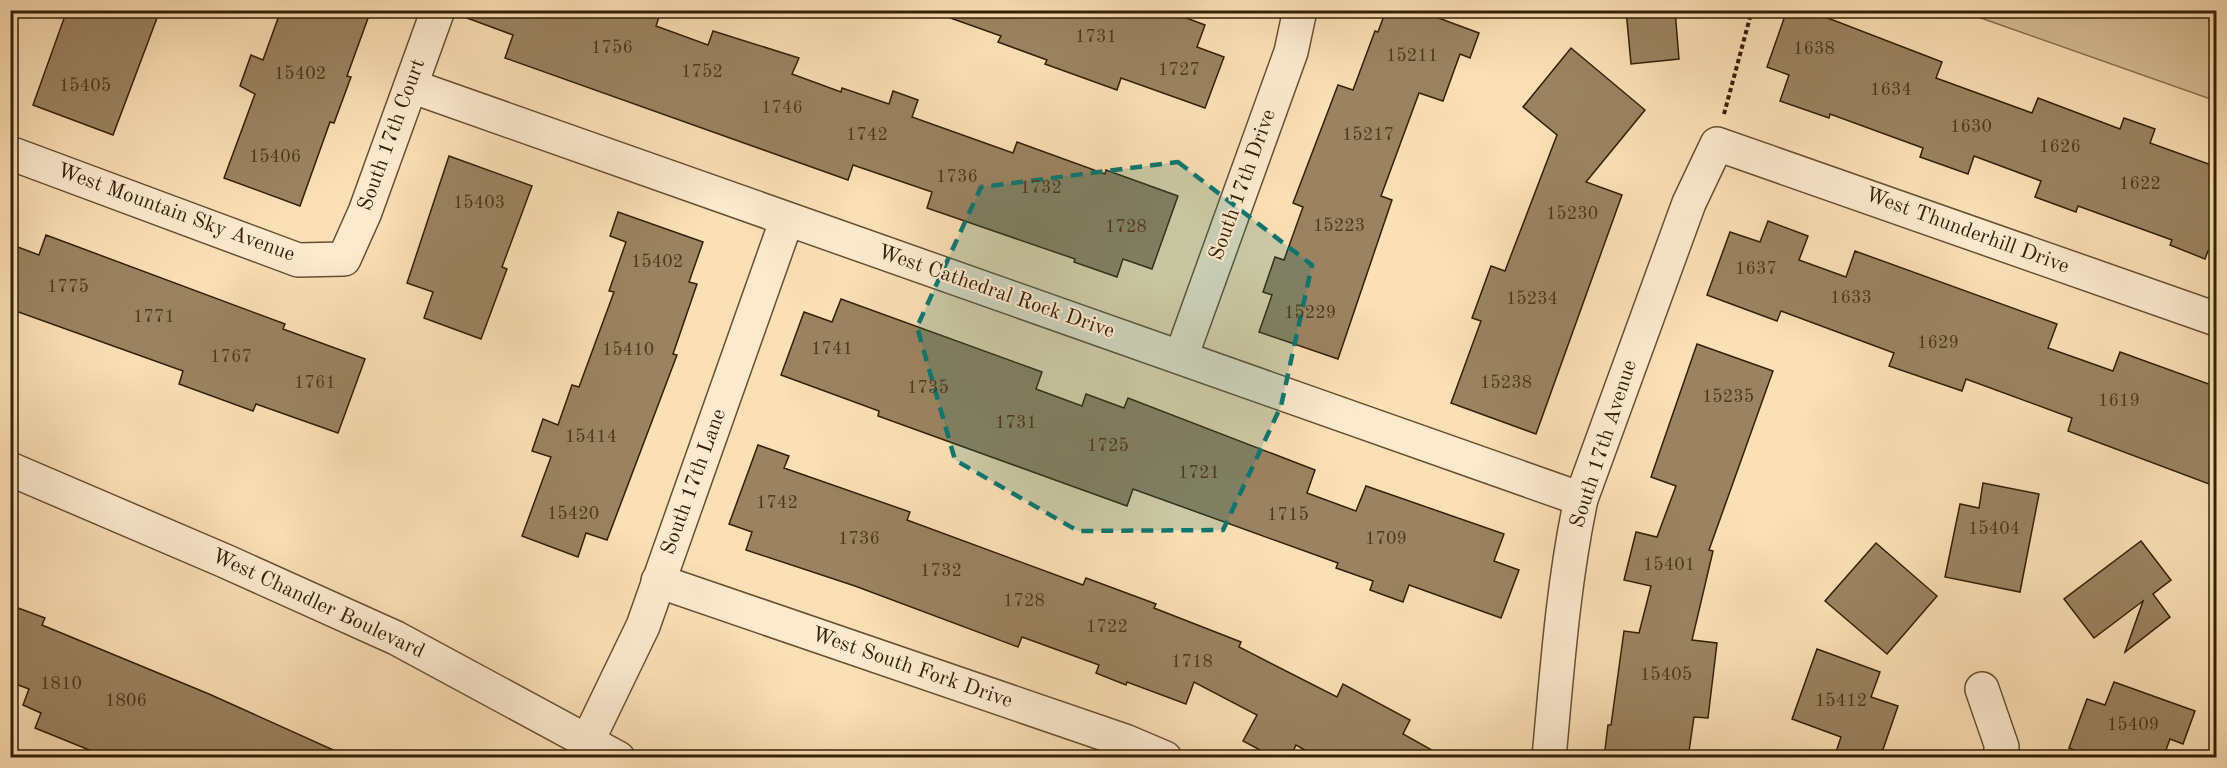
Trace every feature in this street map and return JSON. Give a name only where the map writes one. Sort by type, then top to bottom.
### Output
[{"type":"street","name":"South 17th Court","points":[[344,259],[364,212],[438,10]]},
{"type":"street","name":"South 17th Drive","points":[[1181,357],[1291,52],[1300,10]]},
{"type":"street","name":"West Cathedral Rock Drive","points":[[411,86],[1581,499]]},
{"type":"street","name":"West Thunderhill Drive","points":[[1717,144],[2217,319]]},
{"type":"street","name":"South 17th Avenue","points":[[1549,758],[1560,634],[1572,539],[1581,499],[1689,203],[1717,144]]},
{"type":"street","name":"West Mountain Sky Avenue","points":[[10,153],[298,260],[344,259]]},
{"type":"street","name":"South 17th Lane","points":[[588,740],[643,627],[787,219]]},
{"type":"street","name":"West Chandler Boulevard","points":[[10,469],[225,561],[396,638],[618,758]]},
{"type":"street","name":"West South Fork Drive","points":[[658,581],[1125,741],[1165,758]]},
{"type":"street","points":[[1982,688],[2002,747],[1999,758]]},
{"type":"path","points":[[1717,144],[1752,10]]},
{"type":"highlighted area","points":[[1178,162],[1312,265],[1281,406],[1223,530],[1078,531],[955,460],[917,327],[981,187]]},
{"type":"shaded area","points":[[1961,11],[2216,11],[2216,101]]},
{"type":"building","points":[[67,10],[160,10],[113,135],[33,105]]},
{"type":"building","points":[[281,10],[371,10],[347,76],[351,77],[334,123],[330,122],[300,206],[224,178],[255,94],[240,86],[251,55],[263,60]]},
{"type":"building","points":[[456,10],[642,10],[659,17],[656,26],[708,45],[713,31],[799,58],[792,74],[841,92],[842,88],[889,104],[893,91],[918,100],[912,117],[1013,153],[1017,142],[1105,174],[1106,170],[1178,196],[1152,269],[1123,259],[1117,277],[1074,262],[1075,259],[927,208],[932,192],[853,165],[848,180],[505,58],[513,35],[456,14]]},
{"type":"building","points":[[939,10],[1165,10],[1205,25],[1197,47],[1224,57],[1205,108],[1121,78],[1117,90],[1045,64],[1047,60],[998,42],[1001,36],[939,14]]},
{"type":"building","points":[[1386,10],[1417,10],[1479,33],[1470,58],[1460,54],[1443,101],[1419,93],[1381,196],[1392,200],[1338,359],[1259,332],[1272,295],[1263,292],[1275,257],[1284,260],[1303,207],[1293,203],[1338,85],[1353,90],[1375,31],[1378,32]]},
{"type":"building","points":[[1626,10],[1675,10],[1679,59],[1631,64]]},
{"type":"building","points":[[1787,10],[1807,10],[1942,62],[1936,78],[2032,113],[2038,98],[2120,129],[2124,118],[2155,129],[2150,143],[2217,167],[2217,254],[2208,251],[2205,259],[2170,245],[2172,240],[2078,206],[2076,212],[2035,197],[2041,181],[1974,156],[1968,174],[1920,157],[1923,148],[1830,114],[1829,118],[1780,101],[1789,75],[1767,67]]},
{"type":"building","points":[[1571,48],[1645,110],[1586,182],[1622,195],[1536,434],[1451,403],[1481,321],[1472,318],[1491,266],[1505,271],[1557,135],[1523,107]]},
{"type":"building","points":[[449,156],[532,186],[502,267],[507,269],[481,339],[424,318],[433,292],[407,283]]},
{"type":"building","points":[[618,212],[703,242],[689,282],[697,284],[673,354],[677,355],[607,540],[586,533],[578,557],[522,536],[551,457],[532,451],[543,419],[558,425],[572,385],[579,387],[614,292],[609,291],[626,242],[610,236]]},
{"type":"building","points":[[1768,221],[1808,236],[1799,260],[1846,277],[1855,251],[2057,324],[2048,348],[2113,371],[2120,352],[2217,387],[2217,487],[2068,431],[2072,418],[1966,379],[1962,391],[1889,366],[1894,353],[1781,311],[1777,321],[1707,295],[1730,232],[1760,242]]},
{"type":"building","points":[[46,235],[285,324],[283,329],[365,359],[338,433],[256,404],[253,411],[179,384],[183,371],[10,309],[10,244],[39,255]]},
{"type":"building","points":[[841,299],[1042,372],[1036,389],[1082,406],[1086,394],[1124,408],[1128,398],[1315,470],[1307,493],[1356,511],[1366,486],[1504,534],[1494,561],[1519,570],[1501,618],[1409,585],[1403,602],[1370,590],[1373,581],[1336,568],[1338,563],[1133,489],[1127,506],[878,416],[879,411],[781,375],[804,312],[832,322]]},
{"type":"building","points":[[1697,344],[1773,371],[1709,550],[1713,551],[1692,640],[1717,643],[1708,718],[1694,717],[1688,758],[1604,758],[1624,631],[1639,633],[1651,586],[1624,580],[1636,532],[1657,537],[1676,486],[1651,477]]},
{"type":"building","points":[[758,445],[789,456],[784,468],[910,512],[907,520],[1083,585],[1086,578],[1156,604],[1154,608],[1241,642],[1239,647],[1337,697],[1343,684],[1410,720],[1403,734],[1446,758],[1319,758],[1296,745],[1290,758],[1275,758],[1243,741],[1257,715],[1194,682],[1186,704],[1096,673],[1099,665],[1022,637],[1018,647],[855,586],[746,550],[752,532],[729,524]]},
{"type":"building","points":[[1983,483],[2039,494],[2020,592],[1945,577],[1960,504],[1979,508]]},
{"type":"building","points":[[2141,541],[2171,580],[2153,594],[2170,617],[2125,652],[2143,601],[2094,638],[2064,599]]},
{"type":"building","points":[[1876,543],[1937,596],[1887,654],[1825,601]]},
{"type":"building","points":[[10,605],[45,618],[42,625],[209,694],[351,758],[109,758],[35,728],[41,713],[23,705],[29,689],[10,682]]},
{"type":"building","points":[[1817,649],[1880,672],[1871,697],[1898,706],[1880,758],[1834,758],[1841,737],[1792,719]]},
{"type":"building","points":[[2114,682],[2195,711],[2183,744],[2170,739],[2163,758],[2094,758],[2069,748],[2087,699],[2105,705]]}]
